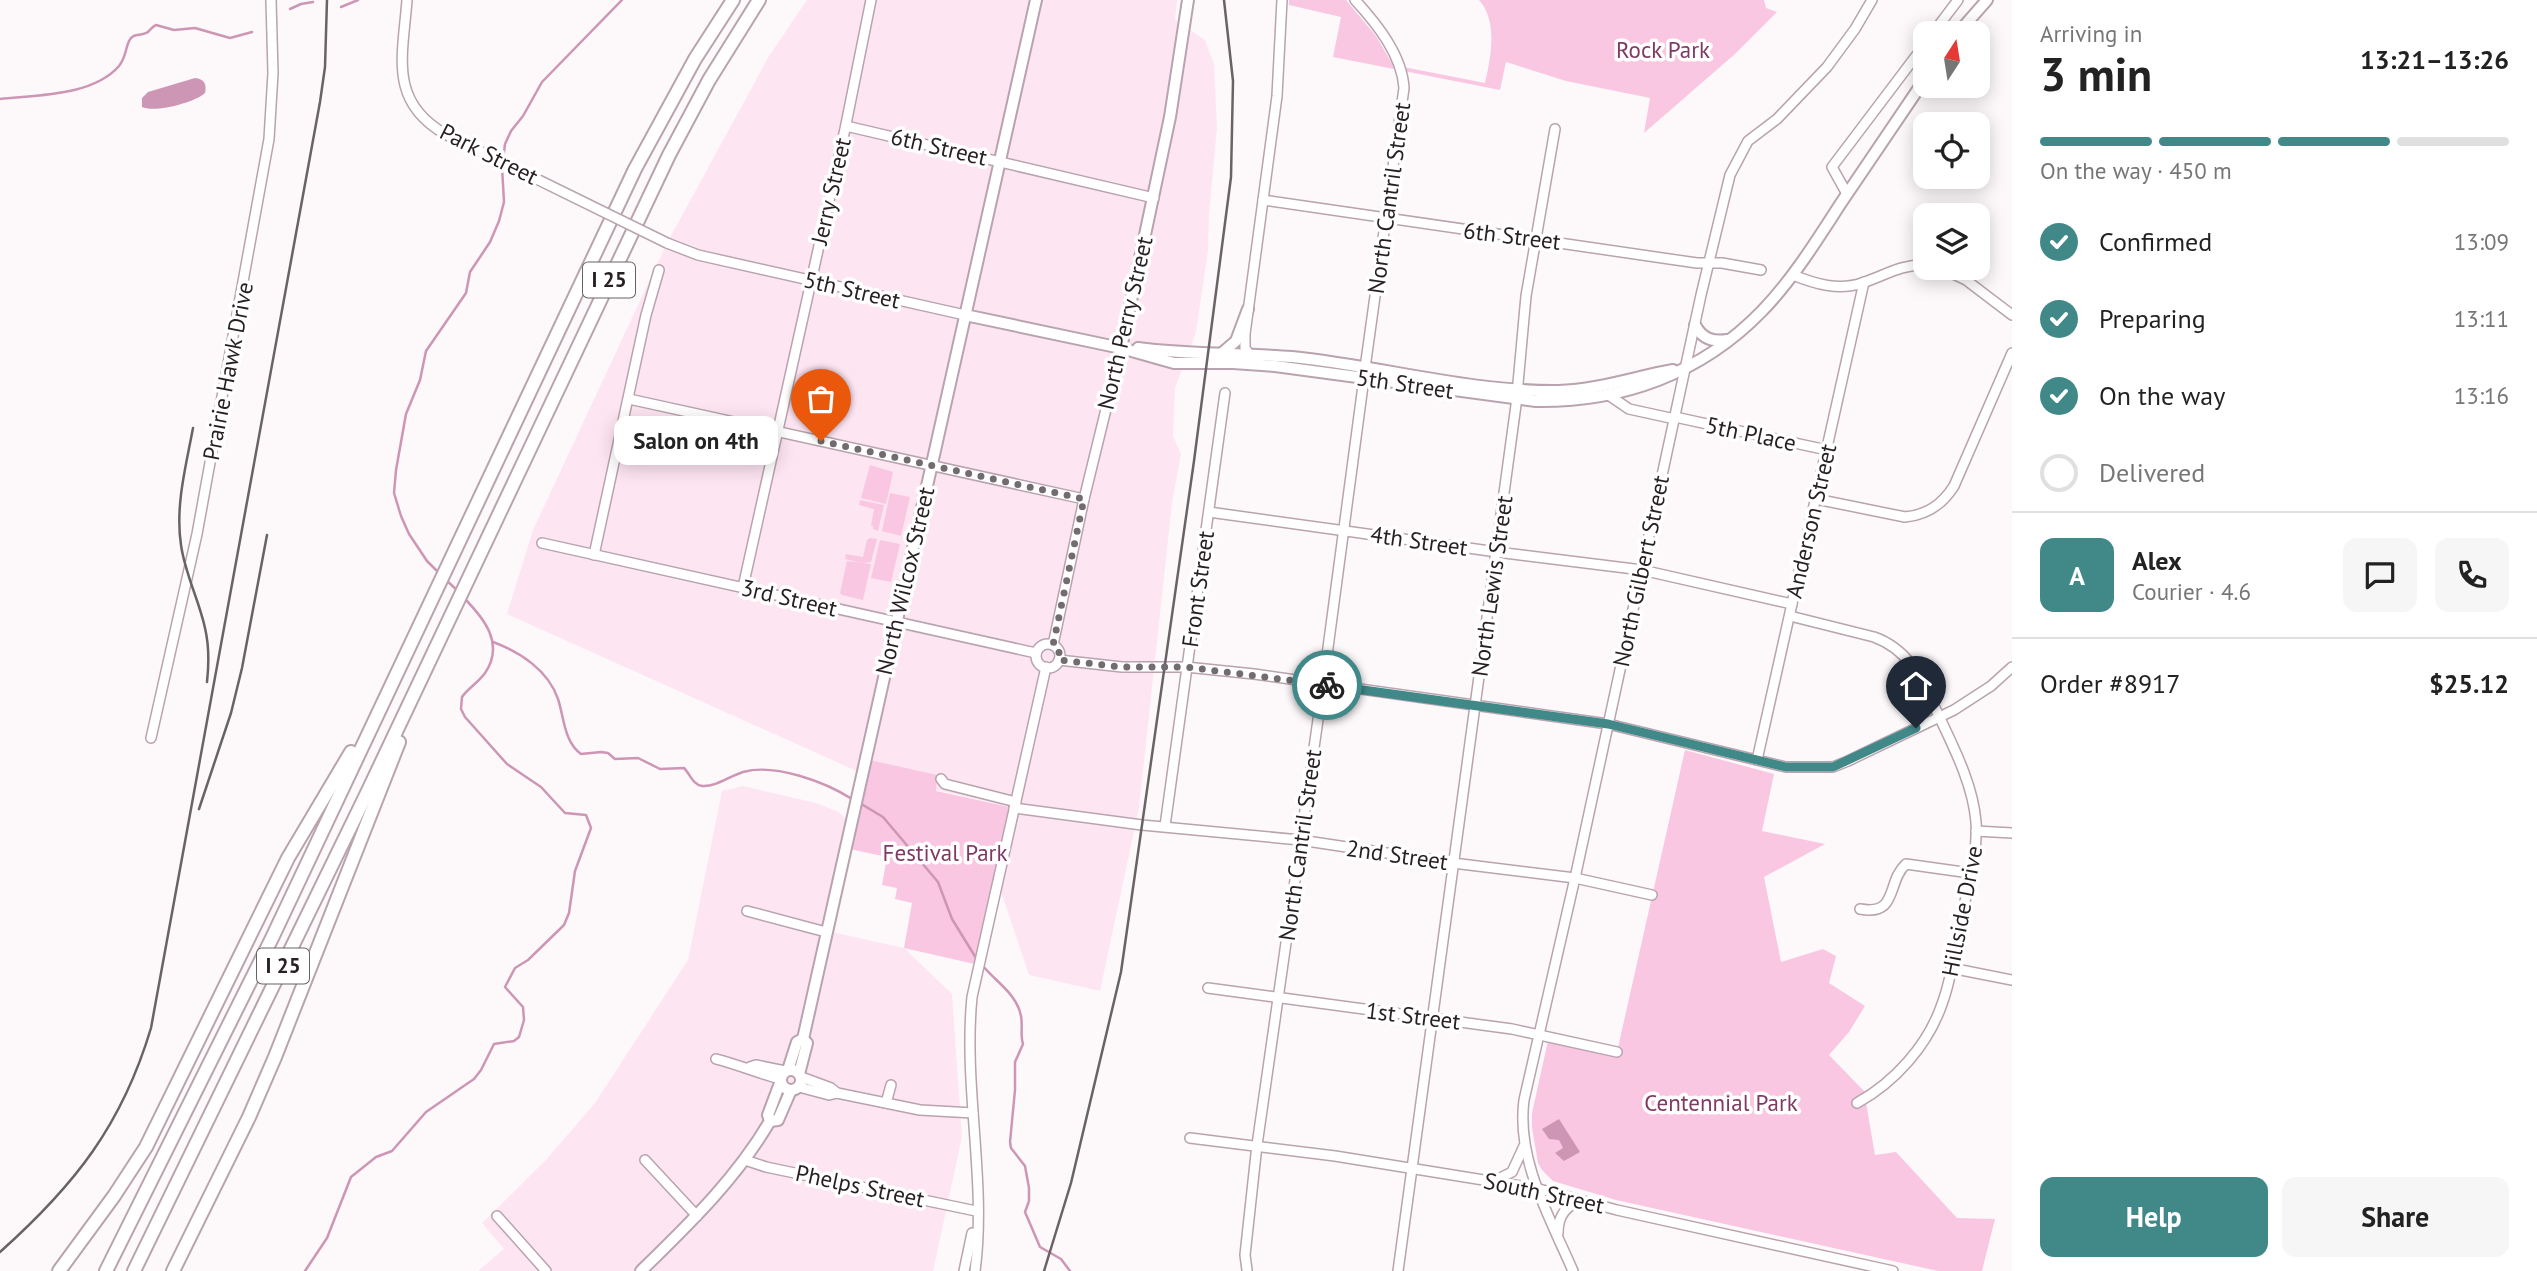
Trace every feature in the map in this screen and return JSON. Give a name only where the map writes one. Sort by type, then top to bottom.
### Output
[{"type":"highway","name":"I 25","points":[[107,1271],[272,938],[635,169],[695,60],[733,0]]},
{"type":"highway","name":"I 25","points":[[134,1271],[219,1100],[669,155],[709,80],[758,3]]},
{"type":"highway","points":[[173,1271],[249,1118],[275,1058],[430,659]]},
{"type":"highway","points":[[59,1271],[146,1147],[288,858],[388,692]]},
{"type":"main road","name":"North Wilcox Street","points":[[745,1160],[770,1121],[779,1120],[790,1079],[807,1043],[803,1039],[826,932],[1036,0]]},
{"type":"main road","name":"North Perry Street","points":[[1121,348],[1154,198],[1177,78],[1188,0]]},
{"type":"main road","points":[[1969,21],[1987,0]]},
{"type":"main road","name":"5th Street","points":[[965,315],[1121,348],[1174,363],[1275,366],[1364,373],[1576,401],[1610,396],[1650,385],[1686,367],[1727,340],[1762,311],[1793,275],[1913,97]]},
{"type":"main road","points":[[1222,353],[1236,341],[1248,309]]},
{"type":"main road","points":[[1695,326],[1708,339],[1727,340]]},
{"type":"main road","name":"5th Street","points":[[1121,348],[1283,357],[1364,373]]},
{"type":"main road","name":"5th Street","points":[[1518,394],[1594,388],[1686,367]]},
{"type":"main road","points":[[641,1271],[697,1216],[745,1160]]},
{"type":"street","name":"Prairie Hawk Drive","points":[[151,738],[197,534],[267,153],[273,91],[271,0]]},
{"type":"street","name":"Park Street","points":[[407,0],[402,63],[405,91],[418,114],[445,134],[667,243]]},
{"type":"street","name":"Jerry Street","points":[[743,587],[872,0]]},
{"type":"street","points":[[1275,366],[1256,361],[1247,354],[1245,334],[1279,72],[1282,0]]},
{"type":"street","name":"North Cantril Street","points":[[1248,1270],[1245,1248],[1257,1145],[1404,94],[1402,75],[1385,39],[1355,0]]},
{"type":"street","name":"North Gilbert Street","points":[[1573,1271],[1539,1189],[1524,1144],[1524,1100],[1709,263],[1730,175],[1748,141],[1777,118],[1827,67],[1872,0]]},
{"type":"street","points":[[1942,21],[1958,0]]},
{"type":"street","points":[[1847,194],[1832,167],[1913,60]]},
{"type":"street","name":"6th Street","points":[[846,126],[1154,198]]},
{"type":"street","name":"North Lewis Street","points":[[1398,1271],[1518,394],[1526,296],[1555,129]]},
{"type":"street","name":"6th Street","points":[[1263,201],[1761,270]]},
{"type":"street","name":"5th Street","points":[[667,243],[698,255],[965,315]]},
{"type":"street","points":[[1793,275],[1834,286],[1864,282],[1901,267],[1913,266]]},
{"type":"street","points":[[594,555],[646,315],[659,270]]},
{"type":"street","points":[[1966,280],[2012,315]]},
{"type":"street","name":"Anderson Street","points":[[1757,760],[1864,282]]},
{"type":"street","points":[[1245,334],[1247,342],[1258,351],[1283,357]]},
{"type":"street","name":"North Perry Street","points":[[1053,645],[1084,499],[1121,348]]},
{"type":"street","points":[[1816,499],[1905,517],[1919,515],[1939,504],[1954,486],[2012,353]]},
{"type":"street","name":"Front Street","points":[[1165,826],[1225,393]]},
{"type":"street","name":"5th Place","points":[[1610,396],[1629,409],[1827,450]]},
{"type":"street","points":[[629,399],[1084,499]]},
{"type":"street","name":"4th Street","points":[[1209,512],[1642,570],[1792,604]]},
{"type":"street","name":"3rd Street","points":[[542,543],[1036,653]]},
{"type":"street","name":"Hillside Drive","points":[[1790,616],[1887,643],[1914,666],[1968,786],[1976,831],[1970,873],[1942,1004],[1920,1046],[1893,1077],[1857,1103]]},
{"type":"street","points":[[1043,645],[1053,645],[1059,652],[1059,660],[1054,666],[1046,667],[1037,661],[1036,653],[1043,645]]},
{"type":"street","points":[[1059,660],[1122,667],[1186,667],[1608,724],[1794,768],[1833,767],[1969,701],[2010,672]]},
{"type":"street","points":[[975,1271],[976,1211],[969,1028],[972,997],[1046,667]]},
{"type":"street","name":"2nd Street","points":[[941,779],[945,784],[1015,805],[1165,826],[1300,840],[1575,878],[1653,895]]},
{"type":"street","points":[[1976,831],[2012,833]]},
{"type":"street","points":[[1860,909],[1874,911],[1884,906],[1906,864],[1970,873]]},
{"type":"street","points":[[747,911],[826,932]]},
{"type":"street","points":[[1951,968],[2012,980]]},
{"type":"street","name":"1st Street","points":[[1208,988],[1539,1034],[1617,1052]]},
{"type":"street","points":[[716,1059],[750,1067],[756,1065],[829,1096],[837,1093],[928,1111],[972,1113]]},
{"type":"street","points":[[886,1103],[891,1085]]},
{"type":"street","name":"South Street","points":[[1191,1138],[1257,1145],[1539,1189],[1893,1271]]},
{"type":"street","points":[[1492,1181],[1512,1172],[1524,1144]]},
{"type":"street","points":[[645,1160],[697,1216]]},
{"type":"street","name":"Phelps Street","points":[[745,1160],[976,1211]]},
{"type":"street","points":[[1559,1237],[1559,1220],[1564,1210],[1574,1203],[1585,1201]]},
{"type":"street","points":[[964,1271],[976,1211]]},
{"type":"street","points":[[497,1216],[546,1271]]},
{"type":"shaded area","points":[[807,0],[1177,0],[1175,20],[1205,40],[1214,64],[1217,128],[1208,251],[1196,332],[1175,388],[1173,436],[1181,454],[1172,503],[1139,808],[1100,991],[1029,975],[998,883],[1016,808],[861,773],[507,614],[533,530],[667,243],[769,56]]},
{"type":"shaded area","points":[[195,78],[203,81],[205,85],[205,93],[200,97],[164,108],[142,107],[142,98],[148,92]]},
{"type":"shaded area","points":[[743,786],[816,803],[839,812],[850,824],[827,931],[904,948],[952,994],[962,1137],[933,1271],[478,1271],[504,1249],[482,1223],[545,1161],[595,1103],[688,960],[722,791]]},
{"type":"shaded area","points":[[1559,1119],[1580,1152],[1564,1161],[1555,1153],[1563,1148],[1559,1140],[1549,1139],[1542,1129]]},
{"type":"green space","name":"Rock Park","points":[[1289,0],[1346,0],[1376,36],[1393,65],[1485,83],[1491,51],[1491,29],[1489,18],[1479,0],[1764,0],[1766,8],[1777,12],[1735,54],[1644,133],[1650,98],[1566,81],[1506,62],[1500,90],[1333,57],[1341,17],[1289,5]]},
{"type":"green space","points":[[870,465],[893,472],[886,504],[861,498]]},
{"type":"green space","points":[[890,493],[910,497],[901,536],[882,531]]},
{"type":"green space","points":[[860,500],[884,505],[878,531],[871,526],[874,509],[859,505]]},
{"type":"green space","points":[[877,539],[871,562],[861,563],[845,559],[846,554],[863,557],[867,540]]},
{"type":"green space","points":[[880,540],[900,544],[891,582],[871,578]]},
{"type":"green space","points":[[847,561],[871,564],[863,600],[840,593]]},
{"type":"green space","name":"Centennial Park","points":[[1685,750],[1774,774],[1762,831],[1825,844],[1764,877],[1781,962],[1823,949],[1836,956],[1829,983],[1865,1006],[1849,1032],[1829,1055],[1864,1091],[1875,1155],[1896,1152],[1957,1218],[1995,1219],[1982,1271],[1938,1271],[1616,1200],[1553,1181],[1538,1163],[1532,1113],[1549,1036],[1617,1052]]},
{"type":"green space","name":"Festival Park","points":[[865,759],[937,775],[936,791],[1014,808],[979,965],[904,948],[912,903],[895,899],[897,888],[882,885],[887,857],[845,848]]},
{"type":"waterway","points":[[341,7],[358,0]]},
{"type":"waterway","points":[[503,160],[505,144],[511,131],[523,116],[542,82],[622,0]]},
{"type":"waterway","points":[[290,9],[313,2]]},
{"type":"waterway","points":[[0,99],[47,95],[80,89],[95,83],[119,66],[131,38],[156,25],[174,30],[195,28],[230,38],[252,32]]},
{"type":"waterway","points":[[439,573],[427,561],[401,516],[394,493],[396,470],[406,414],[420,380],[426,351],[466,293],[470,272],[490,242],[499,221],[504,202],[502,167]]},
{"type":"waterway","points":[[446,580],[459,592]]},
{"type":"waterway","points":[[305,1271],[327,1238],[351,1177],[376,1157],[392,1151],[426,1112],[474,1079],[494,1044],[514,1041],[519,1037],[524,1020],[523,1007],[505,987],[515,968],[528,960],[564,925],[569,913],[575,871],[591,828],[586,815],[565,813],[541,787],[507,764],[465,717],[461,709],[462,697],[485,673],[493,652],[489,632],[463,597]]},
{"type":"waterway","points":[[493,642],[532,663],[547,679],[558,699],[571,743],[581,754],[601,752],[608,753],[615,759],[638,758],[660,769],[684,768],[694,781],[702,786],[718,783],[743,772],[784,772],[828,786],[852,799]]},
{"type":"waterway","points":[[858,802],[883,817],[938,882],[952,919],[976,958]]},
{"type":"waterway","points":[[983,966],[1011,995],[1021,1016],[1023,1044],[1015,1062],[1010,1142],[1011,1148],[1025,1166],[1029,1188],[1029,1201],[1025,1212],[1040,1247],[1061,1259],[1070,1271]]},
{"type":"railway","points":[[0,1252],[51,1202],[93,1151],[126,1094],[151,1028],[320,102],[325,67],[327,0]]},
{"type":"railway","points":[[1044,1271],[1071,1183],[1121,972],[1194,461],[1231,177],[1233,81],[1224,0]]},
{"type":"railway","points":[[193,428],[179,516],[181,545],[206,634],[207,682]]},
{"type":"railway","points":[[199,809],[231,713],[267,535]]},
{"type":"way so far","points":[[821,441],[1084,499],[1053,645],[1059,652],[1059,660],[1122,667],[1186,667],[1327,685]]},
{"type":"place","name":"Salon on 4th","points":[[821,441]]},
{"type":"route","points":[[1327,685],[1608,724],[1786,767],[1833,767],[1916,728]]}]
